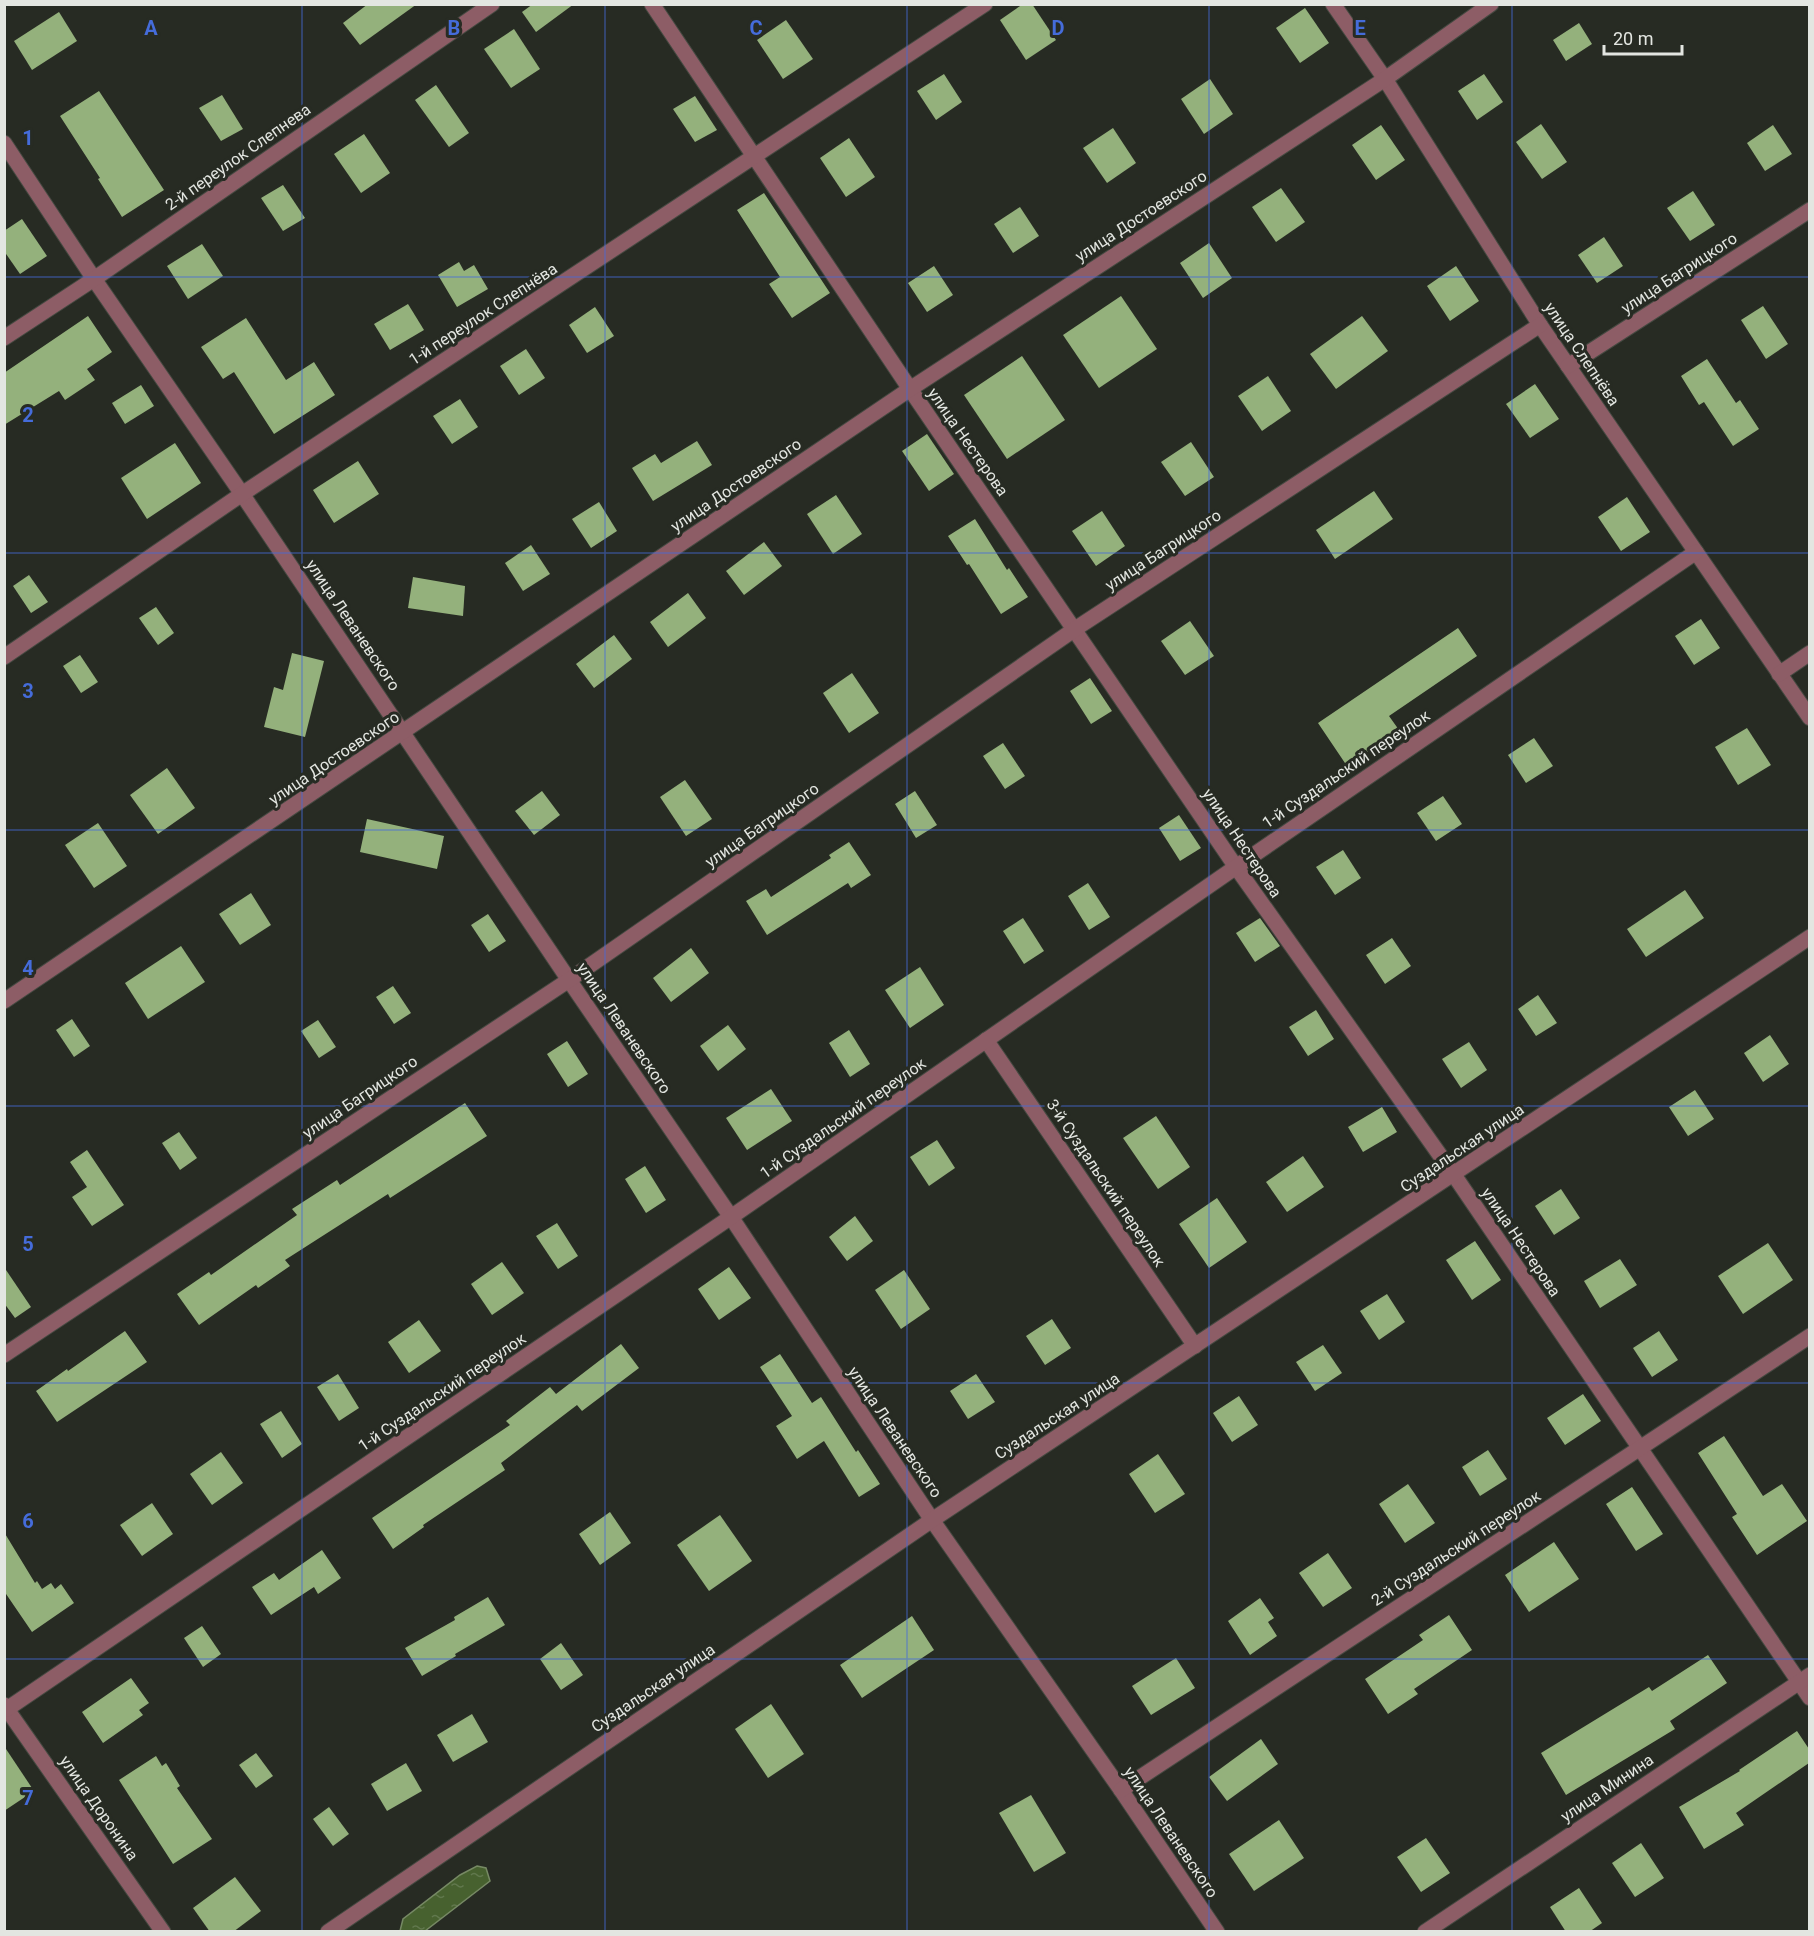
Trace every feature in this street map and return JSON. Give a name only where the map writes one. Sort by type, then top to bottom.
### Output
[{"type":"street","name":"2-й переулок Слепнева","points":[[4,338],[94,279],[492,4]]},
{"type":"street","name":"улица Нестерова","points":[[652,4],[910,389],[1236,867],[1454,1175],[1640,1448],[1804,1678],[1809,1698]]},
{"type":"street","name":"1-й переулок Слепнёва","points":[[4,657],[242,494],[985,4]]},
{"type":"street","name":"улица Слепнёва","points":[[1333,4],[1386,79],[1540,325],[1809,718]]},
{"type":"street","name":"улица Достоевского","points":[[4,1001],[910,389],[1386,79],[1491,4]]},
{"type":"street","name":"улица Леваневского","points":[[4,143],[731,1217],[932,1520],[1121,1790],[1217,1932]]},
{"type":"street","name":"улица Багрицкого","points":[[1568,366],[1809,210]]},
{"type":"street","name":"улица Багрицкого","points":[[4,1355],[569,980],[1075,629],[1540,325]]},
{"type":"street","name":"1-й Суздальский переулок","points":[[6,1707],[731,1217],[1695,552]]},
{"type":"street","points":[[1779,674],[1809,653]]},
{"type":"street","name":"Суздальская улица","points":[[328,1932],[932,1520],[1809,937]]},
{"type":"street","name":"3-й Суздальский переулок","points":[[986,1040],[1195,1346]]},
{"type":"street","name":"2-й Суздальский переулок","points":[[1121,1790],[1809,1336]]},
{"type":"street","name":"улица Минина","points":[[1425,1932],[1804,1678]]},
{"type":"street","name":"улица Доронина","points":[[6,1707],[163,1932]]},
{"type":"water","points":[[477,1866],[486,1868],[490,1881],[425,1931],[400,1931],[403,1919],[460,1875]]},
{"type":"building","points":[[368,4],[417,4],[360,45],[343,23]]},
{"type":"building","points":[[533,4],[574,4],[536,32],[522,12]]},
{"type":"building","points":[[1023,4],[1032,4],[1056,40],[1026,60],[1000,20]]},
{"type":"building","points":[[1305,8],[1329,43],[1300,63],[1276,28]]},
{"type":"building","points":[[59,12],[77,41],[32,70],[14,41]]},
{"type":"building","points":[[786,20],[813,59],[783,79],[757,40]]},
{"type":"building","points":[[1579,23],[1592,44],[1566,61],[1553,40]]},
{"type":"building","points":[[514,29],[540,69],[511,88],[484,49]]},
{"type":"building","points":[[944,74],[962,102],[936,120],[917,91]]},
{"type":"building","points":[[1484,74],[1503,102],[1477,120],[1458,91]]},
{"type":"building","points":[[1210,79],[1233,114],[1204,134],[1181,99]]},
{"type":"building","points":[[436,85],[469,133],[449,147],[415,100]]},
{"type":"building","points":[[99,91],[164,190],[122,217],[60,116]]},
{"type":"building","points":[[222,95],[243,129],[221,141],[199,108]]},
{"type":"building","points":[[695,96],[717,130],[695,142],[673,109]]},
{"type":"building","points":[[1541,124],[1567,162],[1542,179],[1516,142]]},
{"type":"building","points":[[1381,125],[1405,160],[1376,180],[1352,145]]},
{"type":"building","points":[[1773,125],[1792,154],[1765,171],[1747,143]]},
{"type":"building","points":[[1113,128],[1136,163],[1107,183],[1083,148]]},
{"type":"building","points":[[364,134],[390,173],[361,193],[334,154]]},
{"type":"building","points":[[849,138],[875,177],[846,197],[820,158]]},
{"type":"building","points":[[283,185],[305,218],[283,231],[261,198]]},
{"type":"building","points":[[1281,188],[1305,222],[1276,242],[1252,207]]},
{"type":"building","points":[[1693,191],[1715,225],[1690,241],[1667,208]]},
{"type":"building","points":[[764,193],[830,293],[792,318],[769,284],[780,277],[737,210]]},
{"type":"building","points":[[1020,207],[1039,236],[1013,253],[994,224]]},
{"type":"building","points":[[22,219],[47,256],[20,274],[4,251],[4,231]]},
{"type":"building","points":[[1604,237],[1623,266],[1597,283],[1578,255]]},
{"type":"building","points":[[1209,243],[1232,278],[1203,298],[1180,263]]},
{"type":"building","points":[[202,244],[223,276],[188,299],[167,266]]},
{"type":"building","points":[[459,262],[464,271],[474,265],[488,289],[457,307],[438,275]]},
{"type":"building","points":[[934,266],[953,295],[927,312],[908,283]]},
{"type":"building","points":[[1456,266],[1479,301],[1450,321],[1427,286]]},
{"type":"building","points":[[1121,296],[1157,349],[1099,388],[1063,335]]},
{"type":"building","points":[[408,304],[424,330],[390,350],[374,324]]},
{"type":"building","points":[[1763,306],[1788,344],[1766,359],[1741,320]]},
{"type":"building","points":[[595,307],[614,336],[587,353],[569,325]]},
{"type":"building","points":[[88,316],[112,352],[87,369],[95,380],[65,400],[59,391],[4,425],[4,373]]},
{"type":"building","points":[[1362,316],[1388,351],[1336,389],[1310,354]]},
{"type":"building","points":[[246,318],[286,380],[314,362],[335,395],[274,434],[234,372],[223,379],[201,347]]},
{"type":"building","points":[[526,349],[545,378],[519,395],[500,366]]},
{"type":"building","points":[[1022,356],[1065,420],[1007,459],[964,395]]},
{"type":"building","points":[[1707,359],[1736,403],[1740,400],[1759,429],[1733,446],[1704,402],[1699,405],[1681,376]]},
{"type":"building","points":[[1268,376],[1291,411],[1262,431],[1238,396]]},
{"type":"building","points":[[1535,384],[1559,419],[1530,438],[1506,404]]},
{"type":"building","points":[[141,385],[154,406],[125,424],[112,403]]},
{"type":"building","points":[[460,399],[478,427],[452,444],[433,416]]},
{"type":"building","points":[[927,434],[954,474],[929,491],[902,451]]},
{"type":"building","points":[[697,441],[712,465],[653,501],[632,468],[655,454],[661,463]]},
{"type":"building","points":[[1191,442],[1214,477],[1185,496],[1161,462]]},
{"type":"building","points":[[175,443],[201,483],[147,519],[121,478]]},
{"type":"building","points":[[358,461],[379,494],[334,523],[313,490]]},
{"type":"building","points":[[1374,491],[1393,519],[1335,559],[1316,530]]},
{"type":"building","points":[[836,495],[862,534],[833,554],[807,514]]},
{"type":"building","points":[[1627,497],[1650,532],[1621,551],[1598,517]]},
{"type":"building","points":[[599,502],[617,531],[591,548],[572,519]]},
{"type":"building","points":[[1102,511],[1125,546],[1096,566],[1072,531]]},
{"type":"building","points":[[975,519],[1007,570],[1009,568],[1028,597],[1001,614],[948,536]]},
{"type":"building","points":[[764,542],[782,566],[744,595],[726,571]]},
{"type":"building","points":[[531,545],[550,574],[523,591],[505,563]]},
{"type":"building","points":[[29,575],[48,602],[31,613],[13,586]]},
{"type":"building","points":[[413,577],[465,586],[463,616],[408,608]]},
{"type":"building","points":[[688,593],[706,618],[668,647],[650,622]]},
{"type":"building","points":[[156,607],[174,633],[158,645],[139,618]]},
{"type":"building","points":[[1701,619],[1720,648],[1694,665],[1675,636]]},
{"type":"building","points":[[1190,621],[1214,656],[1185,675],[1161,641]]},
{"type":"building","points":[[1458,628],[1477,656],[1389,716],[1399,730],[1347,766],[1318,723]]},
{"type":"building","points":[[614,635],[632,659],[594,688],[576,664]]},
{"type":"building","points":[[292,653],[324,661],[305,737],[264,727],[274,687],[283,690]]},
{"type":"building","points":[[80,655],[98,682],[81,693],[63,666]]},
{"type":"building","points":[[852,673],[879,713],[849,733],[823,693]]},
{"type":"building","points":[[1090,678],[1112,711],[1091,724],[1070,691]]},
{"type":"building","points":[[1747,728],[1771,765],[1738,785],[1715,747]]},
{"type":"building","points":[[1534,738],[1553,766],[1526,783],[1508,755]]},
{"type":"building","points":[[1003,743],[1025,776],[1005,789],[983,756]]},
{"type":"building","points":[[167,768],[195,808],[158,834],[130,795]]},
{"type":"building","points":[[685,780],[712,819],[686,836],[660,797]]},
{"type":"building","points":[[542,791],[560,815],[534,835],[515,811]]},
{"type":"building","points":[[915,791],[937,825],[916,838],[895,804]]},
{"type":"building","points":[[1443,796],[1462,824],[1436,841],[1417,813]]},
{"type":"building","points":[[1179,815],[1201,848],[1180,861],[1159,828]]},
{"type":"building","points":[[367,819],[444,836],[437,869],[360,852]]},
{"type":"building","points":[[98,823],[127,866],[94,888],[65,845]]},
{"type":"building","points":[[849,842],[871,875],[851,888],[848,883],[767,935],[746,901],[766,889],[771,897],[831,858],[829,855]]},
{"type":"building","points":[[1343,850],[1361,878],[1335,895],[1316,867]]},
{"type":"building","points":[[1088,883],[1110,917],[1089,930],[1068,896]]},
{"type":"building","points":[[1685,890],[1704,918],[1646,957],[1627,929]]},
{"type":"building","points":[[251,893],[271,925],[240,945],[219,914]]},
{"type":"building","points":[[488,914],[506,941],[489,952],[471,925]]},
{"type":"building","points":[[1023,918],[1044,951],[1024,964],[1003,931]]},
{"type":"building","points":[[1260,918],[1280,946],[1255,962],[1236,933]]},
{"type":"building","points":[[1392,938],[1411,966],[1385,984],[1366,955]]},
{"type":"building","points":[[181,946],[205,982],[148,1019],[125,983]]},
{"type":"building","points":[[691,948],[709,973],[671,1002],[653,978]]},
{"type":"building","points":[[920,967],[944,1005],[910,1028],[885,990]]},
{"type":"building","points":[[393,986],[411,1013],[394,1024],[376,997]]},
{"type":"building","points":[[1538,995],[1557,1023],[1536,1036],[1518,1009]]},
{"type":"building","points":[[1316,1010],[1334,1039],[1308,1056],[1289,1027]]},
{"type":"building","points":[[72,1019],[90,1046],[74,1057],[56,1030]]},
{"type":"building","points":[[318,1020],[336,1047],[319,1058],[301,1031]]},
{"type":"building","points":[[728,1025],[746,1049],[718,1071],[700,1046]]},
{"type":"building","points":[[849,1030],[870,1064],[850,1077],[829,1043]]},
{"type":"building","points":[[1770,1035],[1789,1064],[1763,1082],[1744,1053]]},
{"type":"building","points":[[567,1041],[588,1074],[568,1087],[547,1054]]},
{"type":"building","points":[[1469,1042],[1487,1070],[1461,1088],[1442,1059]]},
{"type":"building","points":[[771,1089],[792,1121],[747,1150],[726,1118]]},
{"type":"building","points":[[1695,1090],[1714,1119],[1688,1136],[1669,1107]]},
{"type":"building","points":[[465,1103],[487,1136],[390,1198],[388,1194],[285,1260],[290,1266],[258,1288],[256,1285],[199,1325],[177,1294],[209,1272],[211,1275],[297,1215],[292,1209],[337,1180],[340,1185]]},
{"type":"building","points":[[1382,1107],[1397,1132],[1363,1152],[1348,1127]]},
{"type":"building","points":[[1156,1116],[1190,1167],[1158,1189],[1123,1138]]},
{"type":"building","points":[[179,1132],[197,1158],[180,1170],[162,1143]]},
{"type":"building","points":[[937,1140],[955,1168],[929,1186],[910,1157]]},
{"type":"building","points":[[87,1150],[124,1205],[92,1226],[72,1197],[87,1187],[70,1162]]},
{"type":"building","points":[[1303,1156],[1324,1187],[1287,1212],[1266,1182]]},
{"type":"building","points":[[645,1166],[666,1200],[646,1213],[625,1179]]},
{"type":"building","points":[[1561,1189],[1580,1218],[1554,1235],[1535,1206]]},
{"type":"building","points":[[1217,1198],[1247,1242],[1209,1268],[1179,1224]]},
{"type":"building","points":[[855,1216],[873,1241],[847,1261],[829,1237]]},
{"type":"building","points":[[557,1223],[578,1256],[558,1269],[536,1236]]},
{"type":"building","points":[[1475,1241],[1501,1280],[1472,1300],[1446,1260]]},
{"type":"building","points":[[1768,1243],[1793,1280],[1743,1314],[1718,1276]]},
{"type":"building","points":[[1620,1259],[1637,1285],[1600,1308],[1584,1281]]},
{"type":"building","points":[[502,1262],[524,1293],[492,1315],[471,1284]]},
{"type":"building","points":[[4,1267],[31,1307],[15,1318],[4,1303]]},
{"type":"building","points":[[729,1267],[751,1298],[719,1320],[698,1289]]},
{"type":"building","points":[[904,1270],[930,1309],[901,1329],[875,1290]]},
{"type":"building","points":[[1387,1294],[1405,1322],[1379,1340],[1360,1311]]},
{"type":"building","points":[[1052,1319],[1071,1348],[1045,1365],[1026,1336]]},
{"type":"building","points":[[419,1320],[441,1351],[409,1373],[388,1342]]},
{"type":"building","points":[[125,1331],[147,1362],[57,1422],[36,1391]]},
{"type":"building","points":[[1659,1331],[1678,1360],[1652,1377],[1633,1348]]},
{"type":"building","points":[[621,1344],[639,1368],[582,1411],[577,1405],[501,1463],[505,1470],[423,1525],[424,1527],[393,1549],[372,1518],[510,1425],[506,1421],[550,1387],[556,1394]]},
{"type":"building","points":[[1323,1345],[1342,1373],[1315,1391],[1296,1362]]},
{"type":"building","points":[[780,1354],[812,1403],[821,1397],[856,1452],[858,1450],[880,1484],[859,1497],[824,1441],[797,1459],[776,1426],[792,1416],[760,1367]]},
{"type":"building","points":[[338,1374],[359,1408],[339,1421],[317,1387]]},
{"type":"building","points":[[976,1374],[995,1402],[968,1419],[950,1391]]},
{"type":"building","points":[[1583,1394],[1601,1421],[1565,1445],[1547,1418]]},
{"type":"building","points":[[1239,1396],[1258,1425],[1232,1442],[1213,1413]]},
{"type":"building","points":[[281,1411],[302,1444],[282,1458],[260,1424]]},
{"type":"building","points":[[1724,1436],[1763,1496],[1782,1484],[1807,1521],[1757,1555],[1732,1517],[1737,1514],[1698,1453]]},
{"type":"building","points":[[1488,1450],[1507,1479],[1480,1496],[1462,1467]]},
{"type":"building","points":[[221,1452],[243,1483],[212,1505],[190,1474]]},
{"type":"building","points":[[1158,1454],[1185,1494],[1155,1513],[1129,1474]]},
{"type":"building","points":[[1408,1484],[1435,1523],[1405,1543],[1379,1504]]},
{"type":"building","points":[[1632,1487],[1663,1534],[1636,1551],[1606,1504]]},
{"type":"building","points":[[152,1503],[173,1534],[142,1556],[120,1525]]},
{"type":"building","points":[[610,1512],[631,1543],[600,1565],[579,1534]]},
{"type":"building","points":[[720,1515],[752,1561],[709,1591],[677,1545]]},
{"type":"building","points":[[4,1532],[35,1583],[37,1581],[42,1589],[51,1583],[55,1589],[61,1584],[74,1603],[32,1632],[4,1591]]},
{"type":"building","points":[[1554,1542],[1579,1579],[1529,1612],[1505,1575]]},
{"type":"building","points":[[322,1550],[341,1578],[318,1594],[314,1587],[271,1615],[252,1587],[274,1573],[279,1580]]},
{"type":"building","points":[[1328,1553],[1352,1588],[1323,1607],[1299,1573]]},
{"type":"building","points":[[488,1597],[505,1625],[422,1676],[405,1648],[455,1620],[454,1617]]},
{"type":"building","points":[[1260,1598],[1274,1618],[1268,1622],[1277,1636],[1250,1655],[1228,1621]]},
{"type":"building","points":[[1449,1615],[1472,1650],[1414,1689],[1418,1694],[1388,1714],[1365,1679],[1423,1640],[1419,1635]]},
{"type":"building","points":[[912,1616],[934,1650],[862,1698],[840,1665]]},
{"type":"building","points":[[202,1626],[221,1654],[203,1667],[184,1638]]},
{"type":"building","points":[[561,1643],[583,1675],[561,1690],[540,1659]]},
{"type":"building","points":[[1708,1655],[1727,1683],[1670,1721],[1675,1729],[1566,1795],[1541,1753],[1649,1687],[1652,1691]]},
{"type":"building","points":[[1176,1658],[1195,1688],[1151,1715],[1132,1686]]},
{"type":"building","points":[[131,1678],[149,1703],[139,1710],[143,1715],[103,1743],[82,1712]]},
{"type":"building","points":[[771,1704],[804,1754],[768,1778],[735,1729]]},
{"type":"building","points":[[472,1714],[488,1742],[453,1762],[437,1735]]},
{"type":"building","points":[[1797,1731],[1809,1749],[1809,1763],[1736,1813],[1744,1825],[1704,1849],[1679,1807],[1740,1771]]},
{"type":"building","points":[[1261,1739],[1278,1764],[1227,1801],[1209,1777]]},
{"type":"building","points":[[4,1746],[34,1791],[4,1811]]},
{"type":"building","points":[[256,1753],[273,1776],[256,1788],[239,1765]]},
{"type":"building","points":[[156,1756],[162,1766],[166,1763],[180,1786],[177,1788],[212,1839],[173,1864],[119,1780]]},
{"type":"building","points":[[406,1763],[422,1791],[387,1811],[371,1784]]},
{"type":"building","points":[[1031,1795],[1066,1853],[1034,1872],[999,1813]]},
{"type":"building","points":[[329,1807],[349,1834],[333,1846],[313,1819]]},
{"type":"building","points":[[1279,1820],[1304,1858],[1254,1891],[1229,1854]]},
{"type":"building","points":[[1426,1838],[1450,1873],[1421,1892],[1397,1857]]},
{"type":"building","points":[[1641,1843],[1664,1878],[1635,1897],[1612,1863]]},
{"type":"building","points":[[235,1877],[261,1911],[233,1932],[210,1932],[193,1908]]},
{"type":"building","points":[[1579,1888],[1602,1923],[1589,1932],[1566,1932],[1550,1907]]}]
